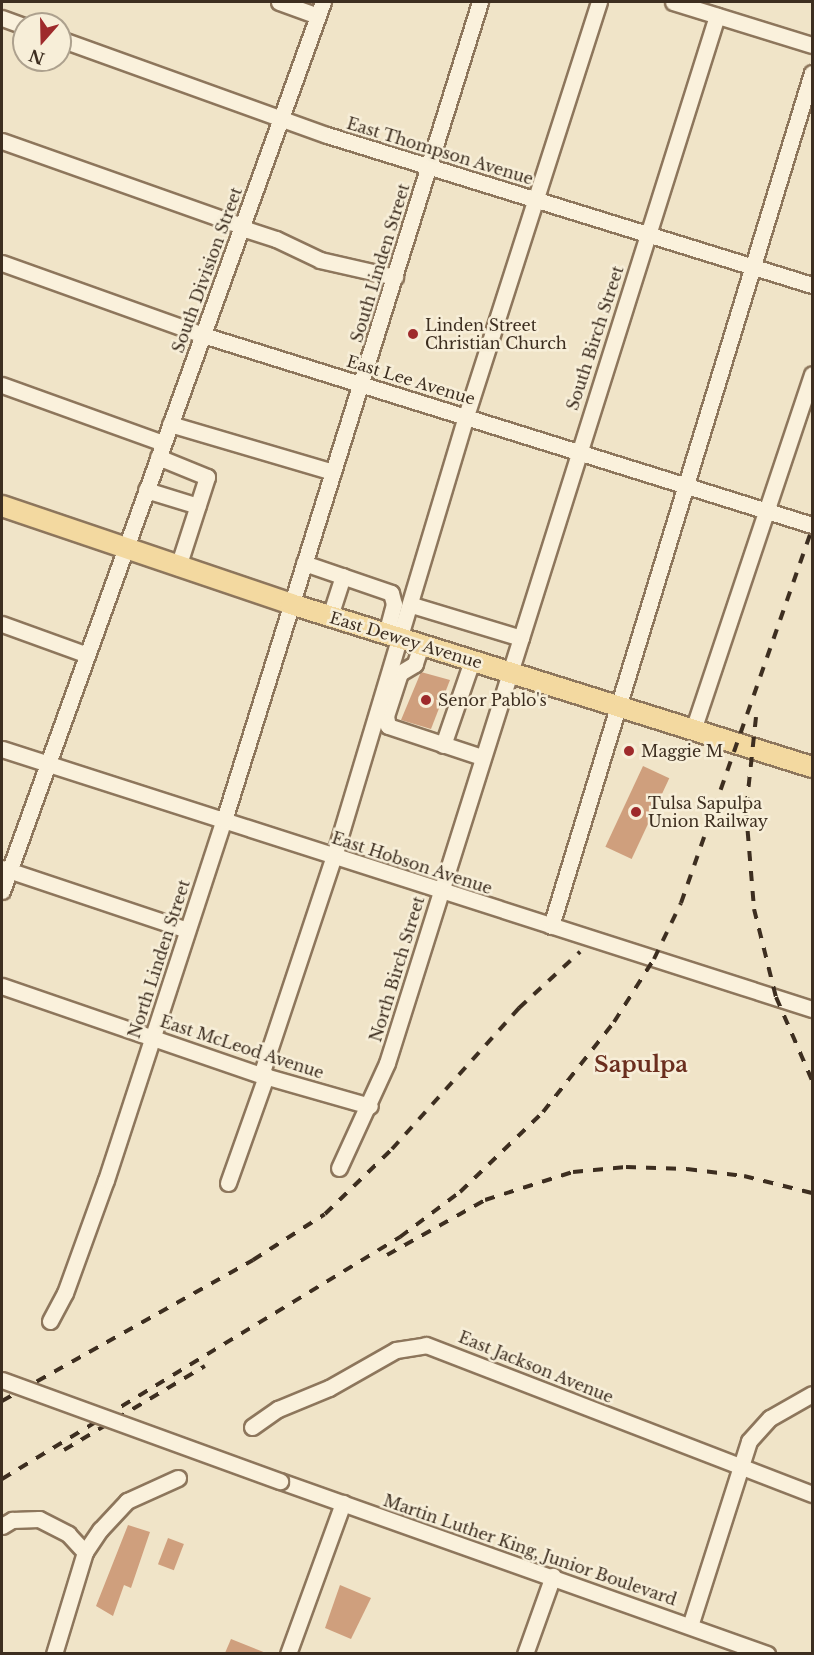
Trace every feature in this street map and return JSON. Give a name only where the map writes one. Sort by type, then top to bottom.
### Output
[{"type":"main road","name":"East Dewey Avenue","points":[[2,506],[124,550],[291,604],[813,767]]},
{"type":"street","points":[[279,2],[320,9]]},
{"type":"street","name":"South Linden Street","points":[[291,604],[480,2]]},
{"type":"street","points":[[228,1183],[334,856],[394,636],[412,605],[466,416],[533,200],[599,2]]},
{"type":"street","points":[[673,2],[813,45]]},
{"type":"street","name":"South Division Street","points":[[2,891],[5,869],[47,766],[320,9]]},
{"type":"street","name":"South Birch Street","points":[[510,673],[576,452],[717,16]]},
{"type":"street","name":"East Thompson Avenue","points":[[72,43],[280,119],[753,269],[813,285]]},
{"type":"street","points":[[551,926],[813,73]]},
{"type":"street","points":[[2,141],[276,239],[320,260],[394,277]]},
{"type":"street","name":"East Lee Avenue","points":[[2,263],[203,334],[813,525]]},
{"type":"street","points":[[693,730],[813,374]]},
{"type":"street","points":[[2,385],[161,450],[207,477],[178,567]]},
{"type":"street","points":[[170,424],[333,472]]},
{"type":"street","points":[[146,490],[198,506]]},
{"type":"street","points":[[304,563],[391,593],[394,603],[394,636]]},
{"type":"street","points":[[330,616],[343,576]]},
{"type":"street","name":"North Linden Street","points":[[50,1322],[65,1293],[106,1180],[224,820],[291,604]]},
{"type":"street","points":[[412,605],[521,638]]},
{"type":"street","points":[[2,624],[86,654]]},
{"type":"street","points":[[421,645],[415,664],[400,672],[386,716],[388,726],[482,757]]},
{"type":"street","points":[[443,745],[472,661]]},
{"type":"street","name":"North Birch Street","points":[[339,1168],[370,1106],[510,673]]},
{"type":"street","name":"East Hobson Avenue","points":[[2,749],[47,766],[224,820],[813,1009]]},
{"type":"street","points":[[5,869],[187,930]]},
{"type":"street","name":"East McLeod Avenue","points":[[2,986],[264,1075],[370,1106]]},
{"type":"street","name":"East Jackson Avenue","points":[[252,1427],[278,1409],[329,1388],[396,1350],[426,1345],[813,1494]]},
{"type":"street","name":"Martin Luther King, Junior Boulevard","points":[[2,1380],[553,1576],[757,1652]]},
{"type":"street","points":[[690,1626],[749,1441],[770,1419],[813,1394]]},
{"type":"street","points":[[54,1653],[85,1552],[127,1501],[178,1478]]},
{"type":"street","points":[[288,1653],[344,1503]]},
{"type":"street","points":[[2,1526],[12,1520],[39,1519],[68,1534],[85,1552]]},
{"type":"street","points":[[525,1653],[553,1576]]},
{"type":"building","name":"Senor Pablo's","points":[[421,672],[450,680],[431,729],[401,720]]},
{"type":"building","name":"Tulsa Sapulpa Union Railway","points":[[643,766],[669,778],[632,859],[605,847]]},
{"type":"building","points":[[128,1525],[150,1532],[131,1588],[124,1585],[113,1616],[96,1606]]},
{"type":"building","points":[[168,1538],[184,1544],[174,1570],[158,1564]]},
{"type":"building","points":[[340,1585],[371,1598],[351,1639],[325,1628]]},
{"type":"building","points":[[231,1639],[266,1653],[225,1653]]},
{"type":"railway","points":[[2,1479],[400,1237],[460,1192],[543,1112],[614,1022],[654,959],[681,903],[812,529]]},
{"type":"railway","points":[[756,717],[746,811],[754,909],[776,997],[812,1080]]},
{"type":"railway","points":[[2,1401],[253,1260],[325,1214],[392,1149],[519,1008],[580,952]]},
{"type":"railway","points":[[387,1255],[485,1200],[573,1172],[626,1167],[687,1169],[744,1176],[812,1193]]},
{"type":"railway","points":[[64,1450],[205,1366]]},
{"type":"place","name":"Linden Street Christian Church","points":[[413,334]]},
{"type":"place","name":"Senor Pablo's","points":[[426,700]]},
{"type":"place","name":"Maggie M","points":[[629,751]]},
{"type":"place","name":"Tulsa Sapulpa Union Railway","points":[[636,812]]},
{"type":"district","name":"Sapulpa","points":[[641,1065]]}]
